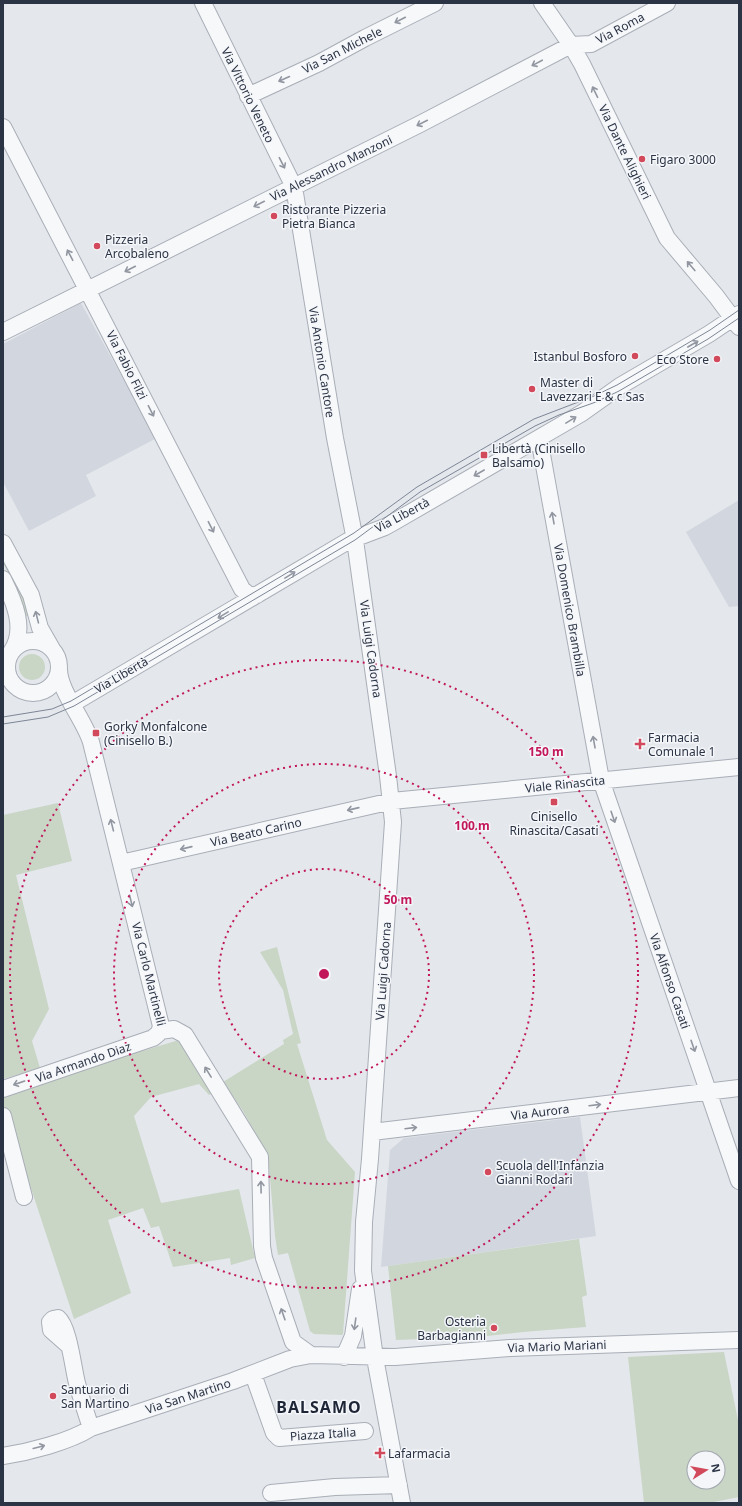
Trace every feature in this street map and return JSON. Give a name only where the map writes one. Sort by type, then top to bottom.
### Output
[{"type":"street","name":"Via Vittorio Veneto","points":[[202,3],[294,187]]},
{"type":"street","name":"Via San Michele","points":[[248,96],[319,63],[435,3]]},
{"type":"street","name":"Via Dante Alighieri","points":[[542,3],[571,45],[667,238],[737,320]]},
{"type":"street","name":"Via Roma","points":[[571,45],[591,44],[667,3]]},
{"type":"street","name":"Via Alessandro Manzoni","points":[[3,332],[471,98],[571,45]]},
{"type":"street","name":"Via Fabio Filzi","points":[[3,127],[242,589],[249,596],[256,595]]},
{"type":"street","name":"Via Antonio Cantore","points":[[294,187],[335,438],[355,537]]},
{"type":"street","name":"Via Libertà","points":[[72,704],[355,537],[385,527],[537,440],[582,413],[620,386],[709,334],[737,320]]},
{"type":"street","name":"Via Domenico Brambilla","points":[[537,440],[541,449],[601,780]]},
{"type":"street","name":"Via Luigi Cadorna","points":[[355,537],[392,801],[393,822],[372,1132],[364,1222],[363,1271],[375,1358],[402,1503]]},
{"type":"street","points":[[3,543],[31,595],[42,633],[58,660],[59,669],[55,681],[44,691],[30,694],[10,687],[7,664],[8,657],[18,640],[18,620],[13,601],[3,579]]},
{"type":"street","points":[[8,657],[21,644],[33,641],[45,644],[54,652]]},
{"type":"street","name":"Via Carlo Martinelli","points":[[59,669],[62,686],[90,736],[160,1019],[160,1031],[174,1030],[185,1035],[260,1157],[263,1252],[293,1342],[290,1359]]},
{"type":"street","name":"Viale Rinascita","points":[[392,801],[739,767]]},
{"type":"street","name":"Via Alfonso Casati","points":[[601,780],[739,1181]]},
{"type":"street","name":"Via Beato Carino","points":[[121,863],[392,801]]},
{"type":"street","name":"Via Armando Diaz","points":[[3,1089],[150,1039],[160,1031]]},
{"type":"street","name":"Via Aurora","points":[[372,1132],[739,1088]]},
{"type":"street","points":[[3,1116],[24,1197]]},
{"type":"street","points":[[344,1357],[353,1336],[363,1271]]},
{"type":"street","name":"Via Mario Mariani","points":[[375,1358],[395,1358],[510,1348],[739,1340]]},
{"type":"street","points":[[293,1342],[311,1355],[375,1358]]},
{"type":"street","points":[[68,1345],[77,1385],[91,1428]]},
{"type":"street","name":"Via San Martino","points":[[3,1456],[65,1440],[77,1436],[91,1428],[253,1374],[290,1359],[311,1355]]},
{"type":"street","name":"Piazza Italia","points":[[253,1374],[274,1433],[279,1438],[365,1431]]},
{"type":"street","points":[[271,1493],[335,1487],[399,1486]]},
{"type":"shaded area","points":[[81,303],[155,439],[86,475],[96,496],[29,531],[3,482],[3,344]]},
{"type":"shaded area","points":[[739,500],[739,606],[729,607],[686,532]]},
{"type":"shaded area","name":"Scuola dell'Infanzia Gianni Rodari","points":[[580,1117],[596,1236],[381,1267],[390,1150],[404,1138]]},
{"type":"green space","points":[[3,555],[24,599],[28,616],[25,617],[22,601],[3,563]]},
{"type":"green space","points":[[32,654],[41,658],[45,667],[41,676],[32,680],[23,676],[19,667],[23,658]]},
{"type":"green space","points":[[58,803],[72,861],[16,875],[49,1009],[32,1041],[40,1068],[3,1079],[3,815]]},
{"type":"green space","points":[[277,947],[301,1043],[297,1044],[327,1140],[355,1172],[342,1335],[314,1334],[310,1331],[288,1253],[278,1255],[268,1155],[243,1111],[223,1082],[284,1044],[283,1040],[293,1034],[283,990],[260,952]]},
{"type":"green space","points":[[179,1040],[215,1092],[209,1095],[199,1084],[151,1097],[134,1116],[161,1203],[239,1189],[255,1258],[231,1265],[230,1258],[173,1267],[159,1226],[151,1228],[143,1208],[108,1220],[131,1293],[74,1319],[3,1103],[3,1093]]},
{"type":"green space","points":[[579,1239],[587,1295],[582,1297],[586,1327],[478,1337],[396,1340],[388,1266]]},
{"type":"green space","points":[[724,1352],[739,1425],[739,1497],[709,1503],[644,1503],[628,1357]]},
{"type":"tram line","points":[[3,717],[52,709],[71,701],[354,533],[417,487],[534,419],[594,396],[617,385],[710,330],[739,310]]},
{"type":"tram line","points":[[3,724],[48,717],[74,706],[355,540],[420,492],[535,426],[559,415],[596,402],[619,391],[708,339],[739,318]]},
{"type":"place","name":"Figaro 3000","points":[[642,159]]},
{"type":"place","name":"Ristorante Pizzeria Pietra Bianca","points":[[274,216]]},
{"type":"place","name":"Pizzeria Arcobaleno","points":[[97,246]]},
{"type":"place","name":"Istanbul Bosforo","points":[[635,356]]},
{"type":"place","name":"Eco Store","points":[[717,359]]},
{"type":"place","name":"Master di Lavezzari E & c Sas","points":[[532,389]]},
{"type":"place","name":"Libertà (Cinisello Balsamo)","points":[[484,455]]},
{"type":"place","name":"Gorky Monfalcone (Cinisello B.)","points":[[96,733]]},
{"type":"place","name":"Farmacia Comunale 1","points":[[640,744]]},
{"type":"place","name":"Cinisello Rinascita/Casati","points":[[554,802]]},
{"type":"place","name":"Scuola dell'Infanzia Gianni Rodari","points":[[488,1172]]},
{"type":"place","name":"Osteria Barbagianni","points":[[494,1328]]},
{"type":"place","name":"Santuario di San Martino","points":[[53,1396]]},
{"type":"place","name":"Lafarmacia","points":[[380,1453]]},
{"type":"district","name":"BALSAMO","points":[[319,1407]]}]
